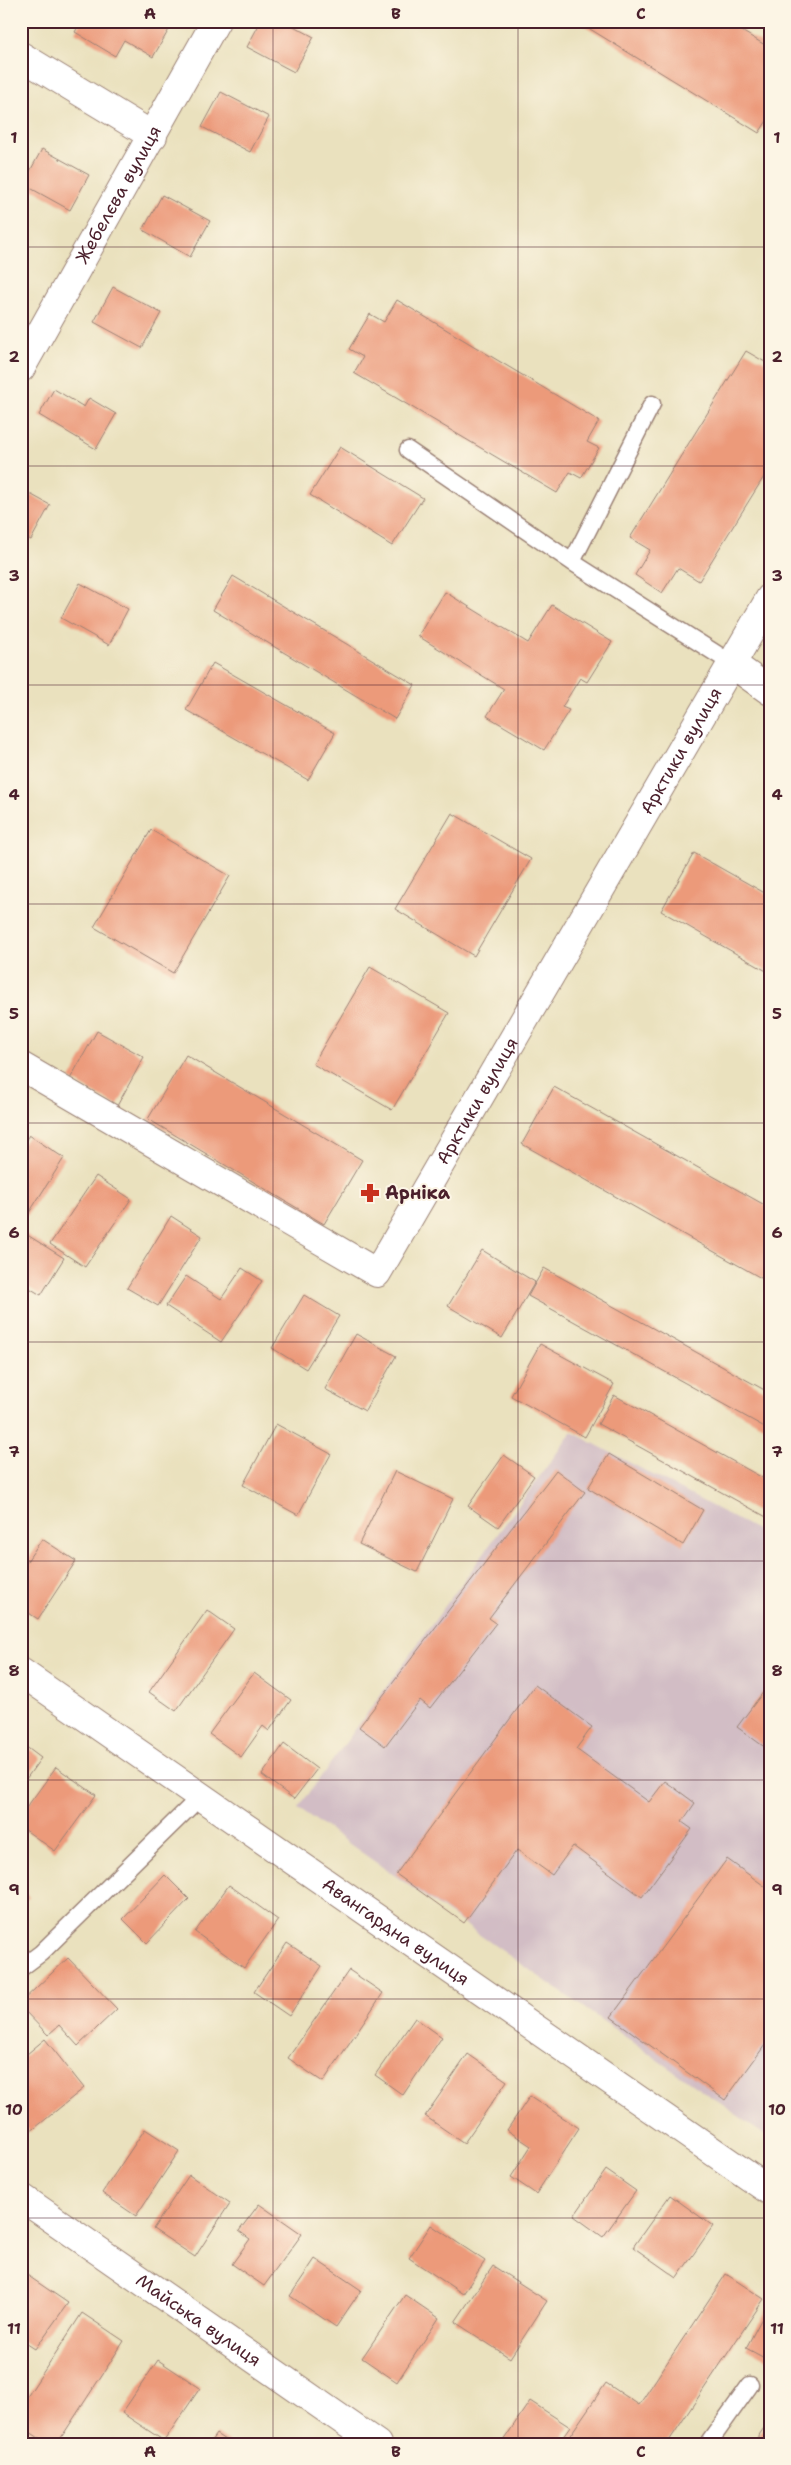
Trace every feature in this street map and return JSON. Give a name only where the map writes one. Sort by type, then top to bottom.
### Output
[{"type":"street","name":"Жебелєва вулиця","points":[[21,368],[216,21]]},
{"type":"street","points":[[21,56],[153,136]]},
{"type":"street","name":"Арктики вулиця","points":[[21,1066],[377,1273],[770,598]]},
{"type":"street","points":[[731,663],[770,691]]},
{"type":"street","name":"Авангардна вулиця","points":[[21,1672],[770,2191]]},
{"type":"street","name":"Майська вулиця","points":[[21,2197],[377,2444]]},
{"type":"lane","points":[[572,562],[652,404]]},
{"type":"lane","points":[[408,450],[572,562],[731,663]]},
{"type":"lane","points":[[21,1968],[41,1953],[200,1796]]},
{"type":"lane","points":[[708,2444],[750,2385]]},
{"type":"shaded area","points":[[572,1432],[770,1537],[770,2138],[298,1808]]},
{"type":"building","points":[[81,21],[174,21],[153,57],[124,40],[115,56],[75,32]]},
{"type":"building","points":[[261,21],[284,21],[314,37],[294,72],[247,47]]},
{"type":"building","points":[[577,21],[725,21],[770,48],[770,116],[759,133]]},
{"type":"building","points":[[221,92],[269,117],[250,152],[202,127]]},
{"type":"building","points":[[42,149],[89,175],[70,210],[23,184]]},
{"type":"building","points":[[162,195],[210,221],[190,257],[143,230]]},
{"type":"building","points":[[113,287],[161,313],[142,348],[94,322]]},
{"type":"building","points":[[397,300],[599,421],[587,442],[599,448],[581,478],[570,472],[557,493],[354,373],[363,357],[349,349],[370,314],[384,322]]},
{"type":"building","points":[[746,351],[765,362],[770,354],[770,467],[699,581],[678,568],[662,593],[635,575],[650,550],[630,538]]},
{"type":"building","points":[[54,389],[84,407],[89,398],[116,414],[96,449],[39,415]]},
{"type":"building","points":[[340,447],[423,498],[392,546],[310,495]]},
{"type":"building","points":[[21,489],[50,505],[31,540],[21,535]]},
{"type":"building","points":[[233,576],[415,685],[395,719],[213,610]]},
{"type":"building","points":[[80,583],[128,609],[109,645],[61,618]]},
{"type":"building","points":[[445,592],[528,643],[552,605],[612,642],[587,682],[580,678],[562,707],[569,710],[544,750],[487,716],[504,689],[418,636]]},
{"type":"building","points":[[213,663],[335,733],[308,780],[186,710]]},
{"type":"building","points":[[452,813],[531,859],[474,956],[395,909]]},
{"type":"building","points":[[151,830],[230,876],[173,973],[94,927]]},
{"type":"building","points":[[694,853],[770,896],[770,973],[661,911]]},
{"type":"building","points":[[370,967],[449,1013],[392,1110],[313,1064]]},
{"type":"building","points":[[97,1031],[144,1057],[117,1106],[70,1079]]},
{"type":"building","points":[[186,1055],[362,1160],[324,1224],[148,1119]]},
{"type":"building","points":[[554,1087],[770,1208],[770,1283],[522,1144]]},
{"type":"building","points":[[29,1135],[64,1158],[27,1216],[21,1212],[21,1147]]},
{"type":"building","points":[[96,1176],[131,1199],[85,1267],[50,1244]]},
{"type":"building","points":[[171,1216],[202,1236],[158,1306],[127,1288]]},
{"type":"building","points":[[21,1231],[64,1258],[41,1295],[21,1283]]},
{"type":"building","points":[[482,1250],[535,1282],[502,1338],[448,1306]]},
{"type":"building","points":[[242,1268],[262,1281],[221,1342],[166,1306],[186,1276],[221,1299]]},
{"type":"building","points":[[544,1268],[770,1393],[770,1430],[528,1296]]},
{"type":"building","points":[[304,1295],[339,1316],[306,1369],[272,1348]]},
{"type":"building","points":[[356,1334],[396,1356],[365,1411],[325,1389]]},
{"type":"building","points":[[540,1344],[614,1384],[585,1437],[511,1396]]},
{"type":"building","points":[[614,1395],[770,1482],[770,1519],[598,1424]]},
{"type":"building","points":[[276,1424],[331,1454],[298,1515],[243,1485]]},
{"type":"building","points":[[609,1454],[703,1510],[683,1545],[588,1488]]},
{"type":"building","points":[[504,1455],[534,1476],[498,1527],[468,1506]]},
{"type":"building","points":[[556,1470],[585,1492],[489,1618],[496,1623],[430,1708],[420,1700],[385,1746],[359,1727]]},
{"type":"building","points":[[395,1471],[453,1499],[417,1572],[359,1544]]},
{"type":"building","points":[[42,1539],[76,1561],[38,1619],[21,1608],[21,1570]]},
{"type":"building","points":[[207,1610],[234,1629],[176,1711],[149,1692]]},
{"type":"building","points":[[254,1673],[291,1700],[269,1731],[263,1726],[241,1757],[209,1734]]},
{"type":"building","points":[[770,1683],[770,1751],[737,1727]]},
{"type":"building","points":[[535,1685],[592,1727],[576,1749],[649,1802],[665,1781],[695,1803],[682,1822],[692,1829],[642,1897],[573,1846],[552,1875],[517,1850],[464,1923],[396,1874]]},
{"type":"building","points":[[21,1743],[41,1758],[21,1786]]},
{"type":"building","points":[[284,1744],[317,1769],[294,1799],[262,1775]]},
{"type":"building","points":[[56,1767],[96,1795],[55,1851],[21,1827],[21,1815]]},
{"type":"building","points":[[727,1859],[770,1890],[770,2038],[725,2100],[611,2017]]},
{"type":"building","points":[[165,1875],[189,1899],[147,1943],[123,1919]]},
{"type":"building","points":[[229,1885],[278,1920],[244,1968],[195,1932]]},
{"type":"building","points":[[21,1888],[29,1897],[21,1904]]},
{"type":"building","points":[[287,1943],[322,1966],[289,2016],[254,1992]]},
{"type":"building","points":[[68,1958],[117,2009],[78,2046],[59,2025],[48,2035],[21,2007],[21,2002]]},
{"type":"building","points":[[349,1970],[383,1993],[323,2082],[288,2058]]},
{"type":"building","points":[[415,2018],[442,2037],[403,2095],[375,2075]]},
{"type":"building","points":[[45,2039],[84,2088],[30,2132],[21,2121],[21,2059]]},
{"type":"building","points":[[468,2054],[507,2081],[464,2143],[425,2116]]},
{"type":"building","points":[[530,2096],[579,2128],[536,2194],[511,2177],[531,2146],[507,2130]]},
{"type":"building","points":[[145,2129],[179,2151],[136,2216],[102,2193]]},
{"type":"building","points":[[606,2170],[636,2191],[603,2237],[574,2216]]},
{"type":"building","points":[[189,2175],[230,2203],[195,2257],[153,2229]]},
{"type":"building","points":[[670,2195],[713,2226],[677,2278],[633,2247]]},
{"type":"building","points":[[259,2204],[302,2234],[264,2286],[232,2264],[250,2239],[239,2231]]},
{"type":"building","points":[[431,2225],[485,2261],[463,2294],[409,2258]]},
{"type":"building","points":[[315,2259],[361,2290],[336,2327],[290,2296]]},
{"type":"building","points":[[493,2266],[547,2301],[510,2358],[455,2322]]},
{"type":"building","points":[[21,2271],[68,2303],[35,2349],[21,2340]]},
{"type":"building","points":[[726,2274],[764,2299],[667,2444],[564,2444],[606,2383],[639,2405]]},
{"type":"building","points":[[405,2295],[439,2318],[397,2382],[362,2358]]},
{"type":"building","points":[[770,2303],[770,2361],[746,2348]]},
{"type":"building","points":[[82,2313],[124,2341],[57,2444],[48,2444],[21,2426],[21,2406]]},
{"type":"building","points":[[158,2360],[200,2388],[164,2441],[122,2413]]},
{"type":"building","points":[[530,2401],[570,2427],[558,2444],[501,2444]]},
{"type":"building","points":[[770,2419],[770,2444],[753,2444]]},
{"type":"building","points":[[216,2434],[231,2444],[209,2444]]},
{"type":"place","name":"Арніка","points":[[370,1193]]}]
